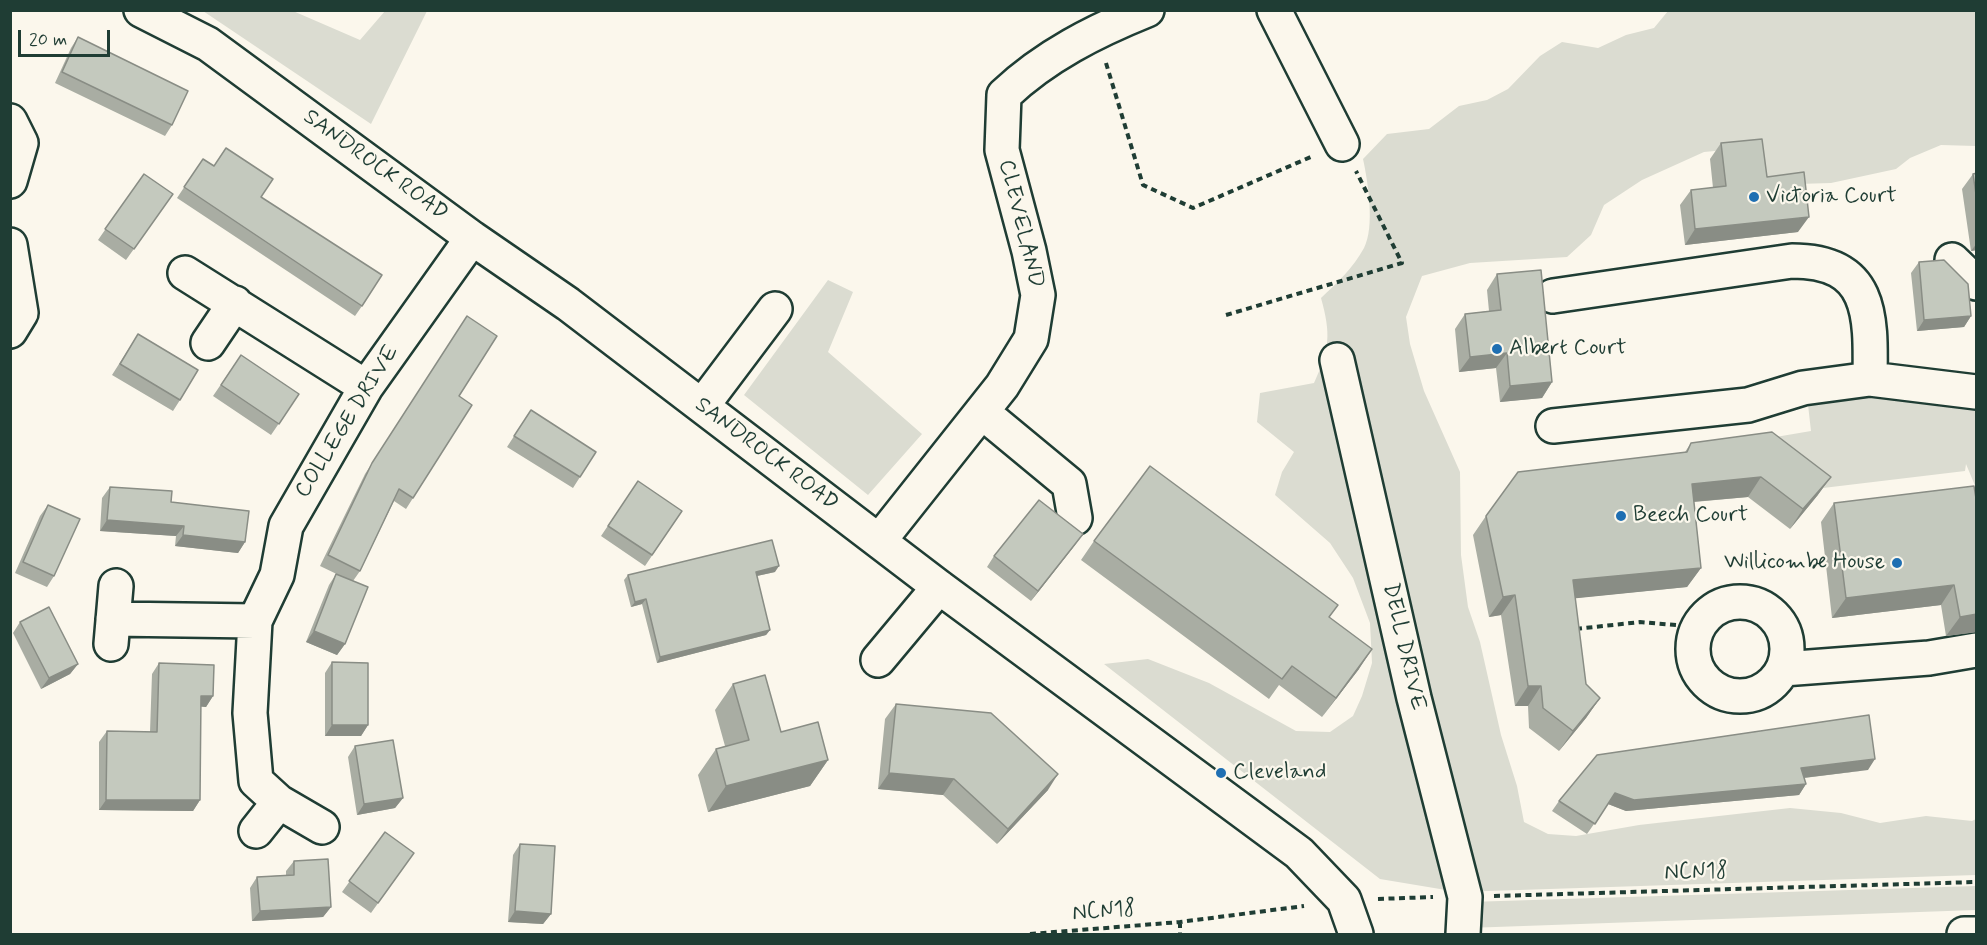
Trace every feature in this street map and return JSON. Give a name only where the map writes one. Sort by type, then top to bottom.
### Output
[{"type":"street","name":"CLEVELAND","points":[[879,541],[1002,386],[1031,339],[1038,295],[1002,150],[1004,95],[1028,72],[1092,21],[1148,10]]},
{"type":"street","points":[[1274,10],[1342,144]]},
{"type":"street","name":"SANDROCK ROAD","points":[[156,14],[208,44],[472,238],[568,304],[939,587],[1299,853],[1344,900],[1356,934]]},
{"type":"street","points":[[10,121],[21,143],[10,181]]},
{"type":"street","name":"COLLEGE DRIVE","points":[[322,827],[279,802],[256,781],[250,713],[255,621],[278,575],[286,526],[366,387],[472,238]]},
{"type":"street","points":[[10,245],[21,313],[10,331]]},
{"type":"street","points":[[1953,260],[1977,283]]},
{"type":"street","points":[[1554,296],[1792,261],[1818,261],[1839,271],[1856,286],[1867,307],[1870,379]]},
{"type":"street","points":[[185,273],[366,387]]},
{"type":"street","points":[[208,343],[235,303]]},
{"type":"street","points":[[702,406],[776,309]]},
{"type":"street","name":"DELL DRIVE","points":[[1337,360],[1414,698],[1465,897],[1463,934]]},
{"type":"street","points":[[1554,426],[1748,405],[1803,388],[1870,379],[1977,393]]},
{"type":"street","points":[[982,412],[1069,484],[1075,518]]},
{"type":"street","points":[[116,586],[112,632],[255,621]]},
{"type":"street","points":[[878,660],[939,587]]},
{"type":"street","points":[[1736,602],[1754,603],[1769,611],[1783,627],[1783,669],[1774,682],[1747,696],[1715,689],[1697,667],[1693,651],[1698,627],[1712,611],[1720,606],[1736,602]]},
{"type":"street","points":[[1783,669],[1929,658],[1977,650]]},
{"type":"street","points":[[256,831],[279,802]]},
{"type":"street","points":[[1964,934],[1977,934]]},
{"type":"path","points":[[1092,21],[1143,185],[1193,208],[1342,144],[1402,263],[1226,315]]},
{"type":"path","points":[[1572,629],[1640,622],[1698,627]]},
{"type":"path","name":"NCN18","points":[[1417,897],[1977,882]]},
{"type":"path","name":"NCN18","points":[[1030,934],[1180,922],[1344,900]]},
{"type":"path","points":[[1180,922],[1180,934]]},
{"type":"shaded area","points":[[203,11],[293,11],[360,40],[385,11],[427,11],[371,124]]},
{"type":"shaded area","points":[[1668,11],[1976,11],[1976,146],[1941,145],[1910,158],[1896,169],[1831,183],[1765,185],[1757,147],[1704,152],[1642,180],[1604,205],[1591,235],[1567,257],[1470,263],[1422,276],[1406,317],[1410,344],[1424,391],[1460,472],[1461,555],[1468,607],[1480,642],[1524,822],[1548,834],[1576,836],[1639,825],[1790,808],[1841,813],[1880,823],[1926,816],[1972,821],[1976,819],[1976,875],[1458,892],[1380,879],[1104,664],[1148,659],[1209,683],[1296,731],[1330,732],[1353,716],[1372,663],[1370,623],[1353,578],[1330,543],[1275,495],[1282,472],[1294,452],[1257,422],[1260,393],[1314,383],[1319,371],[1327,341],[1321,298],[1350,269],[1364,248],[1367,239],[1370,204],[1363,159],[1387,134],[1429,129],[1459,106],[1487,100],[1508,89],[1540,56],[1562,42],[1598,48],[1626,35],[1654,28]]},
{"type":"shaded area","points":[[828,280],[853,292],[828,352],[922,434],[868,495],[744,395]]},
{"type":"shaded area","points":[[1870,387],[1976,399],[1976,488],[1966,464],[1965,471],[1823,488],[1817,496],[1759,452],[1758,440],[1811,431],[1807,396]]},
{"type":"shaded area","points":[[1976,886],[1976,910],[1467,928],[1469,902]]},
{"type":"building","points":[[78,37],[188,91],[172,125],[62,72]]},
{"type":"building","name":"Victoria Court","points":[[1762,139],[1767,177],[1804,172],[1809,217],[1695,229],[1691,190],[1726,186],[1721,143]]},
{"type":"building","points":[[226,148],[273,179],[261,197],[382,275],[362,306],[184,187],[203,159],[214,166]]},
{"type":"building","points":[[1977,173],[1977,201],[1973,174]]},
{"type":"building","points":[[144,174],[173,194],[134,249],[105,229]]},
{"type":"building","points":[[1944,260],[1968,284],[1971,316],[1924,320],[1919,262]]},
{"type":"building","name":"Albert Court","points":[[1541,270],[1552,382],[1510,386],[1507,353],[1470,357],[1465,314],[1501,310],[1497,274]]},
{"type":"building","points":[[467,316],[497,336],[459,396],[472,405],[413,498],[399,489],[360,571],[328,555],[372,463]]},
{"type":"building","points":[[138,334],[198,370],[180,400],[120,364]]},
{"type":"building","points":[[241,355],[299,394],[279,424],[221,385]]},
{"type":"building","points":[[531,410],[596,452],[580,477],[514,436]]},
{"type":"building","points":[[1772,432],[1831,477],[1803,509],[1761,477],[1692,484],[1701,568],[1573,580],[1586,684],[1600,698],[1573,731],[1543,708],[1541,686],[1528,686],[1515,595],[1503,597],[1486,516],[1518,472],[1687,452],[1691,443]]},
{"type":"building","points":[[1150,466],[1338,605],[1329,617],[1372,649],[1336,698],[1292,666],[1282,679],[1094,541]]},
{"type":"building","points":[[638,481],[682,511],[652,555],[608,526]]},
{"type":"building","name":"Willicombe House","points":[[1974,486],[1977,505],[1977,614],[1960,617],[1954,585],[1846,598],[1834,503]]},
{"type":"building","points":[[110,487],[172,491],[171,502],[249,511],[245,542],[183,535],[184,526],[107,520]]},
{"type":"building","points":[[1039,500],[1083,534],[1038,591],[994,556]]},
{"type":"building","points":[[48,505],[80,519],[54,576],[23,562]]},
{"type":"building","points":[[772,540],[779,566],[756,572],[770,630],[660,657],[646,599],[635,602],[628,575]]},
{"type":"building","points":[[336,574],[368,587],[345,644],[314,631]]},
{"type":"building","points":[[49,607],[78,664],[49,678],[20,622]]},
{"type":"building","points":[[332,662],[368,663],[368,725],[332,725]]},
{"type":"building","points":[[159,663],[214,665],[213,696],[201,696],[200,800],[106,800],[107,731],[157,732]]},
{"type":"building","points":[[765,675],[781,732],[818,722],[828,760],[726,786],[716,749],[749,740],[733,684]]},
{"type":"building","points":[[896,704],[991,713],[1058,774],[1008,829],[954,779],[889,773]]},
{"type":"building","points":[[1869,715],[1875,759],[1801,768],[1806,784],[1634,800],[1615,793],[1595,824],[1559,801],[1597,755]]},
{"type":"building","points":[[393,740],[403,798],[364,804],[355,746]]},
{"type":"building","points":[[385,832],[414,853],[378,903],[349,881]]},
{"type":"building","points":[[520,844],[555,846],[551,914],[515,911]]},
{"type":"building","points":[[328,859],[331,907],[260,911],[257,877],[294,875],[294,861]]},
{"type":"place","name":"Victoria Court","points":[[1754,197]]},
{"type":"place","name":"Albert Court","points":[[1497,349]]},
{"type":"place","name":"Beech Court","points":[[1621,516]]},
{"type":"place","name":"Willicombe House","points":[[1897,563]]},
{"type":"place","name":"Cleveland","points":[[1221,773]]}]
